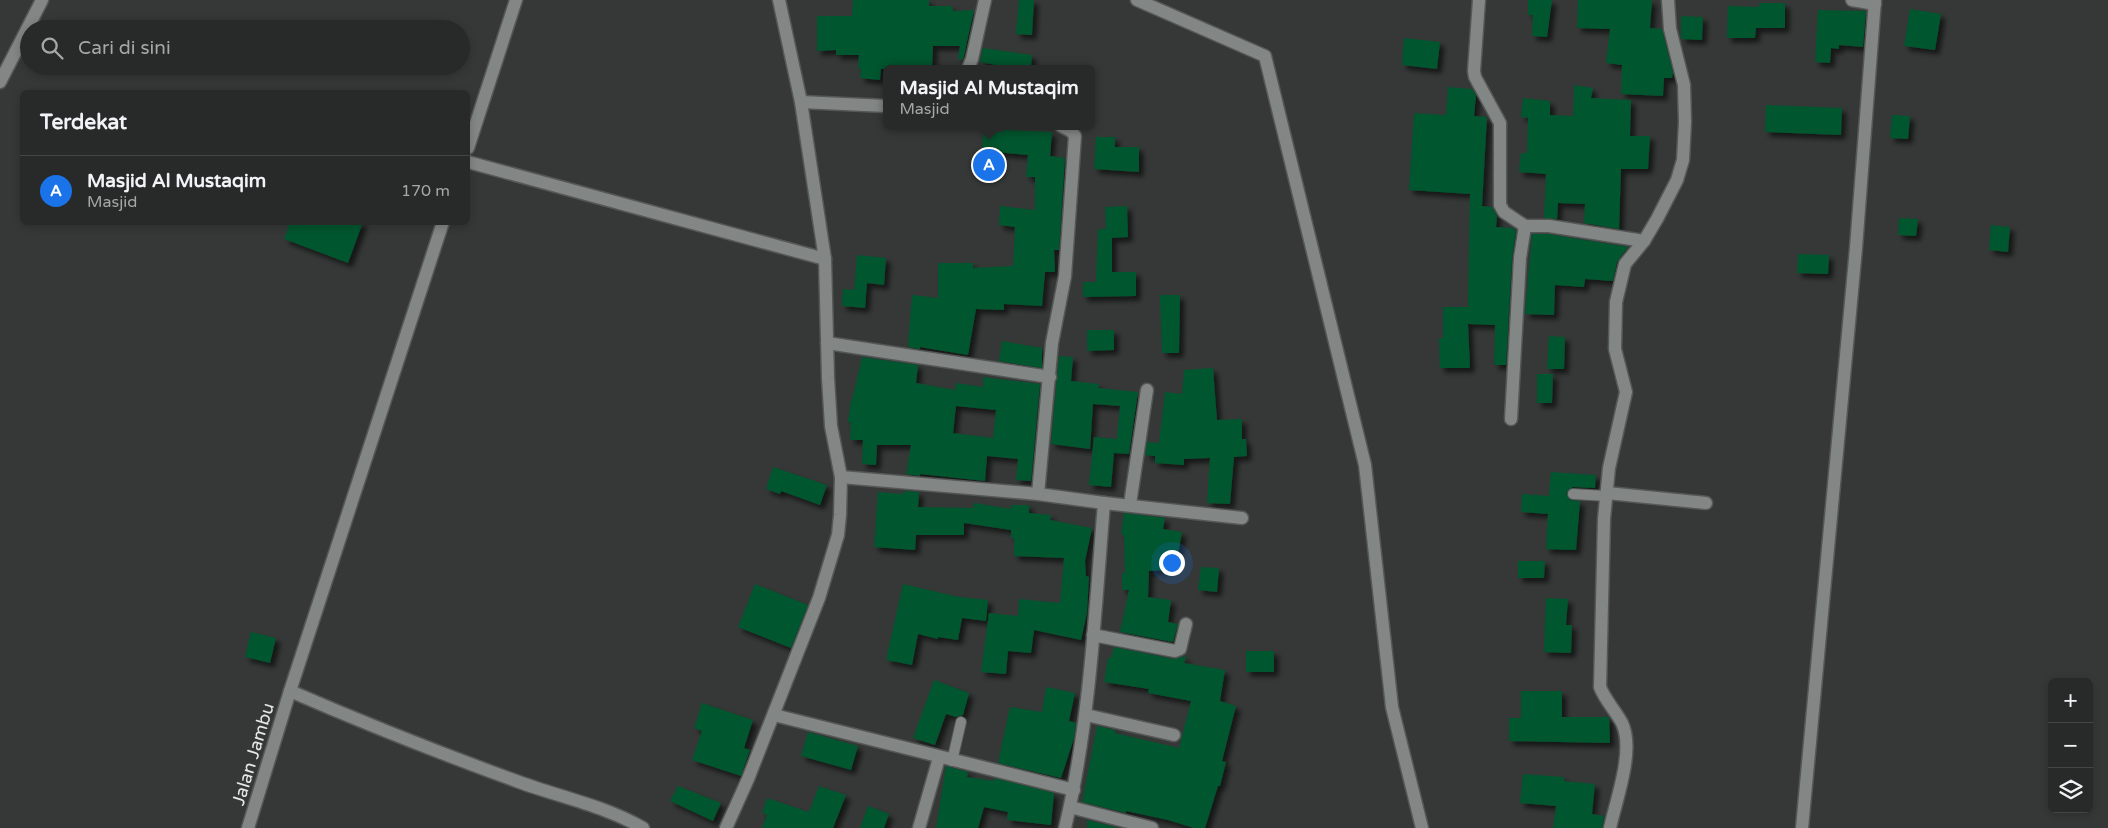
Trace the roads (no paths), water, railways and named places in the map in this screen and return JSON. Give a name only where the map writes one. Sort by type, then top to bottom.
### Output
[{"type":"street","points":[[32,20],[42,0]]},
{"type":"street","points":[[470,142],[516,0]]},
{"type":"street","points":[[726,828],[774,715],[819,598],[838,535],[841,477],[831,426],[825,259],[801,102],[779,0]]},
{"type":"street","points":[[970,65],[985,0]]},
{"type":"street","points":[[1137,0],[1265,56],[1365,465],[1392,706],[1422,828]]},
{"type":"street","points":[[1479,0],[1474,71],[1475,77],[1500,123],[1500,205],[1504,212],[1525,226],[1549,226],[1644,241]]},
{"type":"street","points":[[1610,828],[1626,754],[1626,736],[1622,723],[1604,698],[1600,687],[1609,468],[1626,392],[1615,349],[1616,302],[1625,264],[1644,241],[1677,180],[1683,160],[1684,85],[1670,29],[1668,0]]},
{"type":"street","points":[[1802,828],[1856,248],[1875,2],[1852,0]]},
{"type":"street","points":[[0,82],[20,43]]},
{"type":"street","points":[[801,102],[883,106]]},
{"type":"street","points":[[1038,494],[1052,343],[1065,276],[1074,136],[1070,130]]},
{"type":"street","points":[[470,163],[825,259]]},
{"type":"street","name":"Jalan Jambu","points":[[248,828],[290,691],[442,225]]},
{"type":"street","points":[[1511,419],[1520,258],[1525,226]]},
{"type":"street","points":[[827,343],[1050,377]]},
{"type":"street","points":[[1130,504],[1147,390]]},
{"type":"street","points":[[841,477],[1038,494],[1242,518]]},
{"type":"street","points":[[1607,494],[1706,503]]},
{"type":"street","points":[[1066,828],[1086,715],[1104,503]]},
{"type":"street","points":[[1093,635],[1175,651],[1180,648],[1186,624]]},
{"type":"street","points":[[290,691],[383,731],[521,783],[623,816],[643,828]]},
{"type":"street","points":[[774,715],[939,758],[1074,790]]},
{"type":"street","points":[[1086,715],[1174,735]]},
{"type":"street","points":[[919,828],[939,758]]},
{"type":"street","points":[[1070,807],[1152,828]]},
{"type":"lane","points":[[1574,494],[1607,494]]},
{"type":"lane","points":[[952,761],[961,722]]},
{"type":"place","name":"Masjid Al Mustaqim","points":[[989,165]]}]
